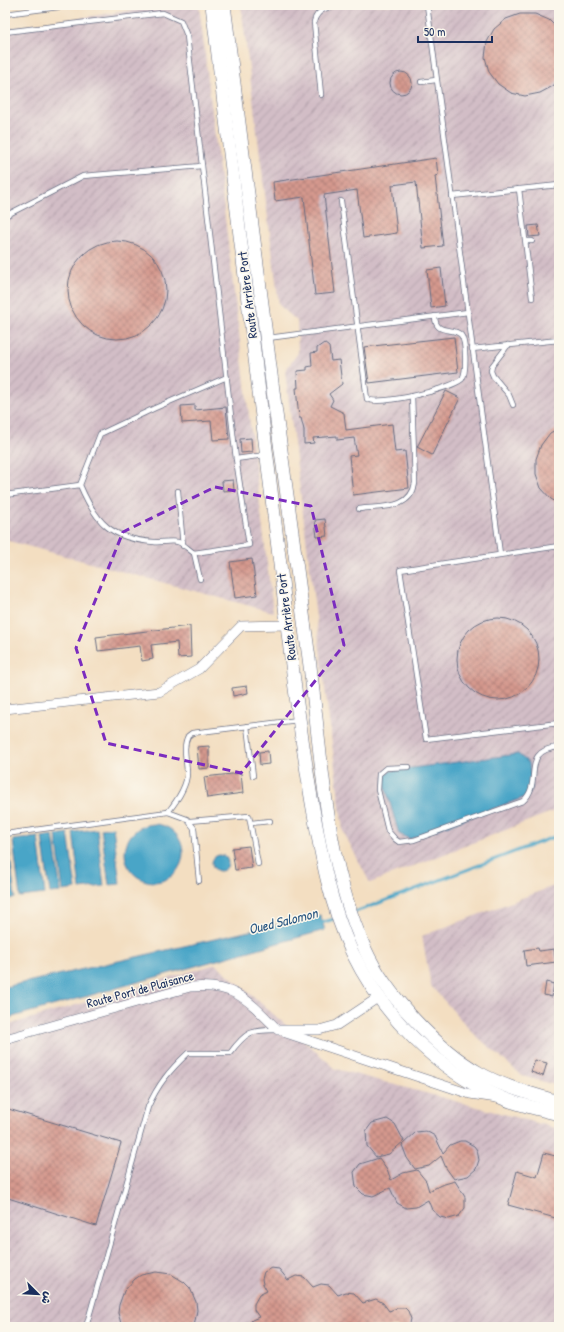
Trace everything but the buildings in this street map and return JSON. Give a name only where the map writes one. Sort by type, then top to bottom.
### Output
[{"type":"street","name":"Route Arrière Port","points":[[212,5],[298,720],[322,858],[334,904],[352,933],[365,950],[373,965],[403,1007],[428,1033],[451,1053],[480,1073],[509,1086],[559,1102]]},
{"type":"street","name":"Route Arrière Port","points":[[224,5],[281,453],[315,698],[330,831],[346,896],[352,933],[352,952],[379,997],[418,1042],[450,1070],[474,1085],[502,1098],[559,1114]]},
{"type":"street","points":[[5,709],[159,692],[199,669],[241,626],[287,624]]},
{"type":"street","name":"Route Port de Plaisance","points":[[5,1039],[190,987],[209,985],[226,988],[241,995],[278,1030]]},
{"type":"street","points":[[278,1030],[319,1030],[337,1025],[379,997]]},
{"type":"street","points":[[278,1030],[470,1094],[486,1098],[502,1098]]},
{"type":"lane","points":[[5,14],[74,5]]},
{"type":"lane","points":[[321,94],[314,22],[318,13],[326,6],[349,5]]},
{"type":"lane","points":[[427,5],[500,554]]},
{"type":"lane","points":[[5,32],[163,13],[181,21],[186,36],[236,459],[249,545],[194,553]]},
{"type":"lane","points":[[421,82],[436,80]]},
{"type":"lane","points":[[5,216],[83,176],[202,166]]},
{"type":"lane","points":[[452,196],[559,185]]},
{"type":"lane","points":[[519,189],[532,298]]},
{"type":"lane","points":[[340,201],[367,400],[373,401],[412,396],[460,382],[465,375],[466,366],[462,338],[458,332],[440,328],[437,325],[435,316]]},
{"type":"lane","points":[[526,241],[532,241]]},
{"type":"lane","points":[[266,338],[468,312]]},
{"type":"lane","points":[[472,349],[559,340]]},
{"type":"lane","points":[[508,345],[492,366],[491,371],[493,376],[509,396],[513,405]]},
{"type":"lane","points":[[200,579],[194,553],[178,542],[154,542],[129,538],[114,532],[99,521],[87,502],[80,485],[100,434],[227,377]]},
{"type":"lane","points":[[359,509],[403,503],[412,495],[415,483],[412,396]]},
{"type":"lane","points":[[236,459],[281,453]]},
{"type":"lane","points":[[5,495],[80,485]]},
{"type":"lane","points":[[178,491],[184,546]]},
{"type":"lane","points":[[559,546],[400,570],[426,739],[559,723]]},
{"type":"lane","points":[[168,812],[177,801],[187,775],[185,746],[188,736],[192,733],[298,720]]},
{"type":"lane","points":[[247,726],[253,776]]},
{"type":"lane","points":[[409,767],[386,768],[379,774],[378,790],[388,831],[399,842],[414,840],[523,800],[528,797],[534,786],[533,770],[536,760],[546,750],[559,747]]},
{"type":"lane","points":[[5,834],[168,812],[178,814],[190,821],[194,828],[199,881]]},
{"type":"lane","points":[[190,821],[246,815],[249,816],[258,864]]},
{"type":"lane","points":[[194,828],[198,820]]},
{"type":"lane","points":[[251,823],[270,821]]},
{"type":"lane","points":[[86,1327],[148,1106],[156,1089],[188,1053],[230,1053],[243,1037],[257,1030],[278,1030]]},
{"type":"highlighted area","points":[[215,487],[311,506],[344,645],[241,773],[106,743],[76,648],[123,532]]},
{"type":"shaded area","points":[[168,5],[199,5],[273,612],[5,540],[5,29]]},
{"type":"shaded area","points":[[241,5],[559,5],[559,809],[370,883],[343,831],[285,371],[298,353],[297,321],[279,305]]},
{"type":"shaded area","points":[[559,884],[559,1086],[522,1076],[472,1032],[431,986],[422,936]]},
{"type":"shaded area","points":[[216,964],[336,1069],[559,1129],[559,1327],[5,1327],[5,1026]]},
{"type":"water","points":[[518,754],[529,763],[532,788],[528,796],[410,839],[399,834],[384,782],[385,776],[390,771]]},
{"type":"water","points":[[154,824],[170,829],[178,837],[183,853],[178,869],[170,877],[154,882],[138,877],[130,869],[125,853],[130,837],[138,829]]},
{"type":"water","points":[[113,827],[120,884],[109,885],[101,829]]},
{"type":"water","points":[[97,829],[104,886],[80,889],[73,832]]},
{"type":"water","points":[[68,833],[76,889],[63,891],[56,835]]},
{"type":"water","points":[[53,835],[61,892],[50,893],[42,837]]},
{"type":"water","points":[[38,837],[45,894],[20,897],[13,840]]},
{"type":"water","points":[[8,840],[15,898],[5,899],[5,841]]},
{"type":"water","points":[[220,855],[227,860],[228,863],[223,870],[220,871],[213,866],[212,863],[217,856]]},
{"type":"water","points":[[320,915],[325,930],[5,1019],[5,987]]},
{"type":"waterway","name":"Oued Salomon","points":[[355,912],[559,835]]},
{"type":"waterway","name":"Oued Salomon","points":[[321,923],[334,919]]}]
